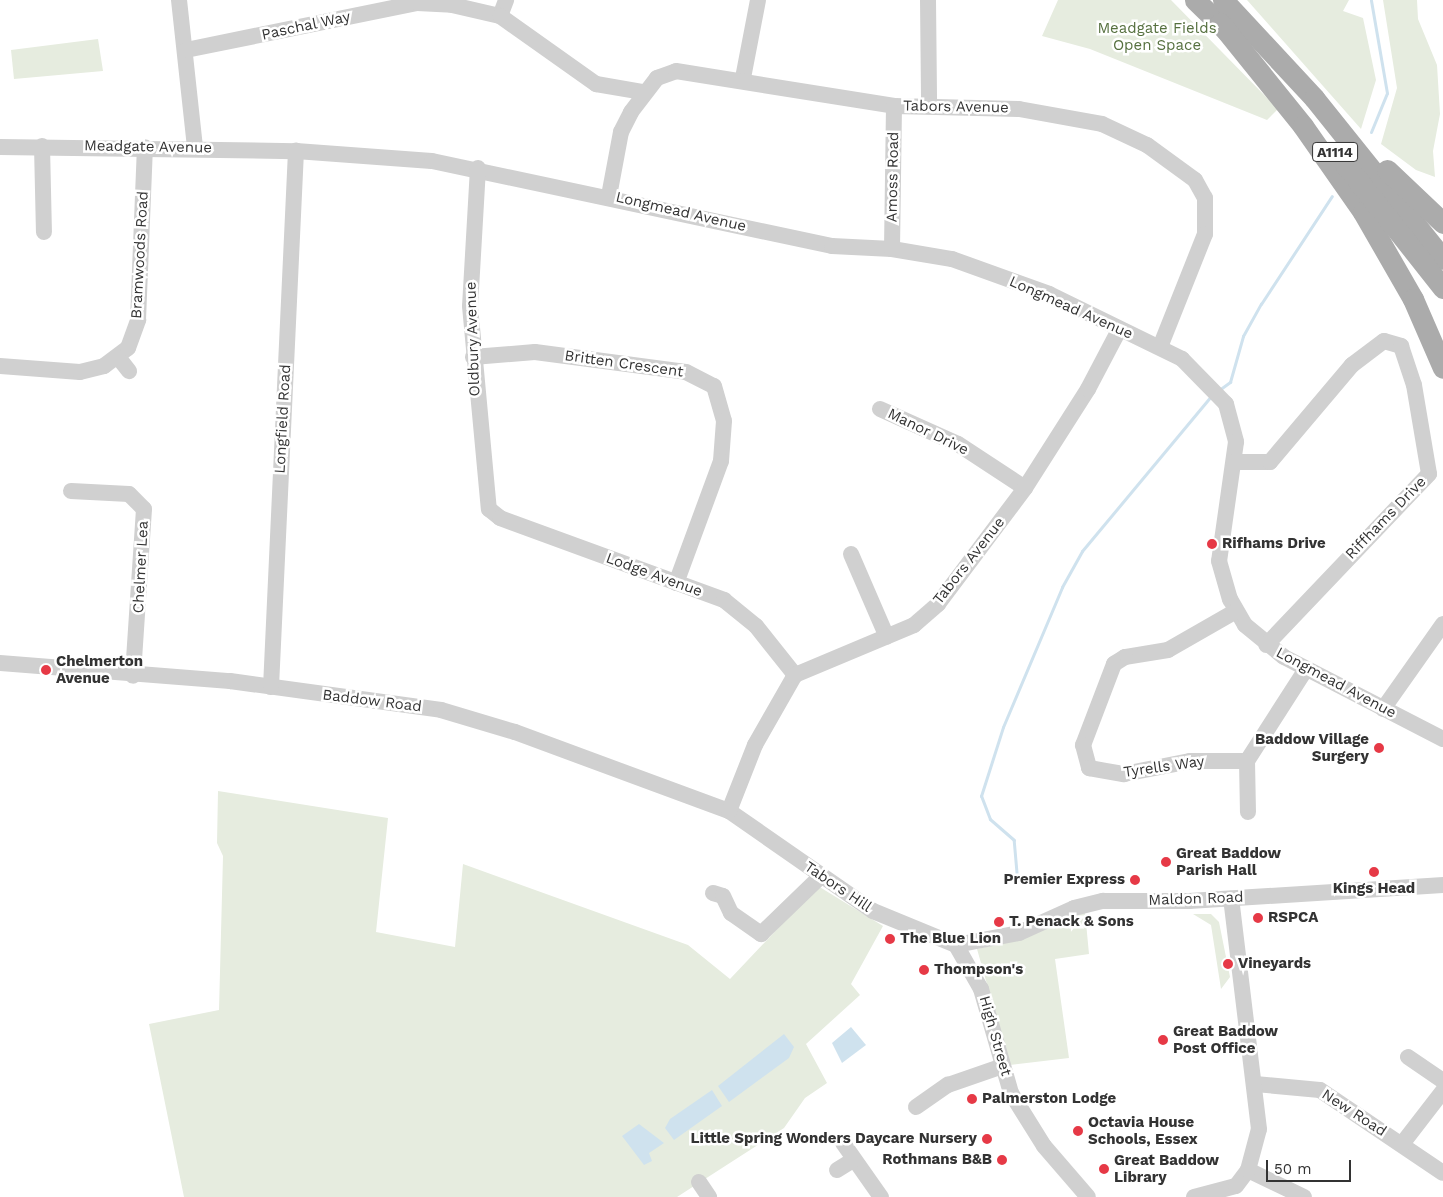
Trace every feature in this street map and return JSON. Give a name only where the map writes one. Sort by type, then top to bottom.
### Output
[{"type":"main road","name":"A1114","points":[[1195,0],[1220,23],[1310,121],[1443,288]]},
{"type":"main road","name":"A1114","points":[[1224,0],[1314,98],[1443,259]]},
{"type":"main road","name":"A1114","points":[[1220,23],[1303,126],[1363,212],[1413,299],[1443,368]]},
{"type":"main road","points":[[1314,98],[1443,223]]},
{"type":"street","points":[[500,16],[506,0]]},
{"type":"street","points":[[743,78],[758,0]]},
{"type":"street","points":[[928,0],[929,104]]},
{"type":"street","points":[[182,1],[195,147]]},
{"type":"street","name":"Paschal Way","points":[[186,50],[416,2],[500,16],[596,84],[643,92]]},
{"type":"street","name":"Tabors Avenue","points":[[609,196],[621,132],[643,92],[658,78],[676,71],[743,78],[788,92],[894,106],[929,104],[1019,109],[1102,124],[1147,145],[1195,180],[1205,198],[1205,234],[1160,347]]},
{"type":"street","name":"Amoss Road","points":[[892,248],[894,106]]},
{"type":"street","points":[[42,146],[44,232]]},
{"type":"street","name":"Meadgate Avenue","points":[[0,147],[195,147],[296,151]]},
{"type":"street","name":"Bramwoods Road","points":[[118,357],[128,348],[138,320],[144,147]]},
{"type":"street","name":"Longmead Avenue","points":[[296,151],[392,156],[478,168],[832,246],[892,248],[952,258],[1049,294],[1118,330],[1160,347],[1182,359],[1213,386],[1226,404],[1236,431],[1234,462],[1218,546],[1222,574],[1236,611],[1266,644],[1306,669],[1443,739]]},
{"type":"street","name":"Longfield Road","points":[[270,687],[296,151]]},
{"type":"street","name":"Oldbury Avenue","points":[[478,168],[470,306],[473,357],[489,509]]},
{"type":"street","name":"Tabors Avenue","points":[[795,675],[914,625],[938,604],[1025,488],[1088,390],[1118,330]]},
{"type":"street","name":"Riffhams Drive","points":[[1234,462],[1270,462],[1328,388],[1370,350],[1395,336],[1401,346],[1414,385],[1429,474],[1266,644]]},
{"type":"street","name":"Britten Crescent","points":[[473,357],[535,352],[686,372],[714,386],[724,421],[721,461],[676,583]]},
{"type":"street","points":[[0,366],[80,372],[118,357],[129,371]]},
{"type":"street","name":"Manor Drive","points":[[880,409],[958,444],[1025,488]]},
{"type":"street","name":"Chelmer Lea","points":[[71,492],[129,494],[144,510],[133,676]]},
{"type":"street","name":"Lodge Avenue","points":[[489,509],[500,518],[730,605],[756,626],[795,675]]},
{"type":"street","points":[[851,554],[887,637]]},
{"type":"street","name":"Tyrells Way","points":[[1236,611],[1168,650],[1125,657],[1114,664],[1082,745],[1089,768],[1104,774],[1190,761],[1246,761]]},
{"type":"street","points":[[1383,709],[1411,663],[1443,624]]},
{"type":"street","name":"Baddow Road","points":[[0,663],[270,687],[441,710],[612,766],[729,811]]},
{"type":"street","points":[[1248,812],[1246,761],[1306,669]]},
{"type":"street","points":[[729,811],[755,745],[795,675]]},
{"type":"street","name":"Tabors Hill","points":[[729,811],[820,877],[873,911],[956,945]]},
{"type":"street","points":[[713,893],[723,896],[731,913],[761,934],[820,877]]},
{"type":"street","name":"Maldon Road","points":[[956,945],[1018,933],[1074,908],[1103,901],[1231,899],[1443,885]]},
{"type":"street","points":[[1194,1197],[1231,1193],[1248,1170],[1259,1129],[1231,899]]},
{"type":"street","name":"High Street","points":[[956,945],[981,989],[1003,1066],[1027,1122],[1088,1197]]},
{"type":"street","points":[[1408,1057],[1443,1081]]},
{"type":"street","points":[[916,1107],[948,1085],[1003,1066]]},
{"type":"street","name":"New Road","points":[[1255,1084],[1320,1090],[1443,1173]]},
{"type":"street","points":[[1402,1144],[1443,1091]]},
{"type":"street","points":[[843,1143],[853,1160],[881,1197]]},
{"type":"street","points":[[837,1170],[853,1160]]},
{"type":"street","points":[[1248,1170],[1304,1197]]},
{"type":"street","points":[[699,1182],[709,1197]]},
{"type":"green space","name":"Meadgate Fields Open Space","points":[[1058,0],[1171,0],[1278,109],[1267,120],[1090,49],[1042,36]]},
{"type":"green space","points":[[1247,0],[1349,0],[1343,11],[1363,18],[1376,80],[1361,129]]},
{"type":"green space","points":[[1383,0],[1417,0],[1418,19],[1437,65],[1440,114],[1433,151],[1435,177],[1416,170],[1381,144],[1397,88]]},
{"type":"green space","points":[[98,39],[103,71],[14,79],[11,50]]},
{"type":"green space","points":[[218,791],[388,818],[376,932],[455,947],[463,864],[688,945],[730,979],[818,886],[883,926],[851,984],[860,995],[806,1044],[827,1083],[805,1098],[784,1128],[677,1197],[184,1197],[149,1024],[219,1010],[223,856],[217,843]]},
{"type":"green space","points":[[1085,912],[1089,954],[1055,959],[1069,1058],[1010,1065],[977,949],[1022,939]]},
{"type":"green space","points":[[1193,914],[1211,914],[1219,922],[1230,977],[1221,989],[1211,925]]},
{"type":"water","points":[[851,1027],[866,1045],[842,1063],[832,1043]]},
{"type":"water","points":[[784,1034],[794,1047],[789,1058],[729,1102],[718,1086]]},
{"type":"water","points":[[712,1090],[722,1106],[674,1140],[665,1128],[670,1119]]},
{"type":"water","points":[[639,1124],[664,1143],[649,1153],[652,1161],[644,1165],[622,1136]]},
{"type":"waterway","points":[[1371,0],[1387,93],[1371,132]]},
{"type":"waterway","points":[[1219,390],[1230,382],[1243,336],[1261,304],[1332,196]]},
{"type":"waterway","points":[[1017,878],[1014,840],[990,819],[981,796],[1003,727],[1062,587],[1082,551],[1212,395]]},
{"type":"place","name":"Rifhams Drive","points":[[1212,544]]},
{"type":"place","name":"Chelmerton Avenue","points":[[46,670]]},
{"type":"place","name":"Baddow Village Surgery","points":[[1379,748]]},
{"type":"place","name":"Great Baddow Parish Hall","points":[[1166,862]]},
{"type":"place","name":"Kings Head","points":[[1374,872]]},
{"type":"place","name":"Premier Express","points":[[1135,880]]},
{"type":"place","name":"RSPCA","points":[[1258,918]]},
{"type":"place","name":"T. Penack & Sons","points":[[999,922]]},
{"type":"place","name":"The Blue Lion","points":[[890,939]]},
{"type":"place","name":"Vineyards","points":[[1228,964]]},
{"type":"place","name":"Thompson's","points":[[924,970]]},
{"type":"place","name":"Great Baddow Post Office","points":[[1163,1040]]},
{"type":"place","name":"Palmerston Lodge","points":[[972,1099]]},
{"type":"place","name":"Octavia House Schools, Essex","points":[[1078,1131]]},
{"type":"place","name":"Little Spring Wonders Daycare Nursery","points":[[987,1139]]},
{"type":"place","name":"Rothmans B&B","points":[[1002,1160]]},
{"type":"place","name":"Great Baddow Library","points":[[1104,1169]]}]
